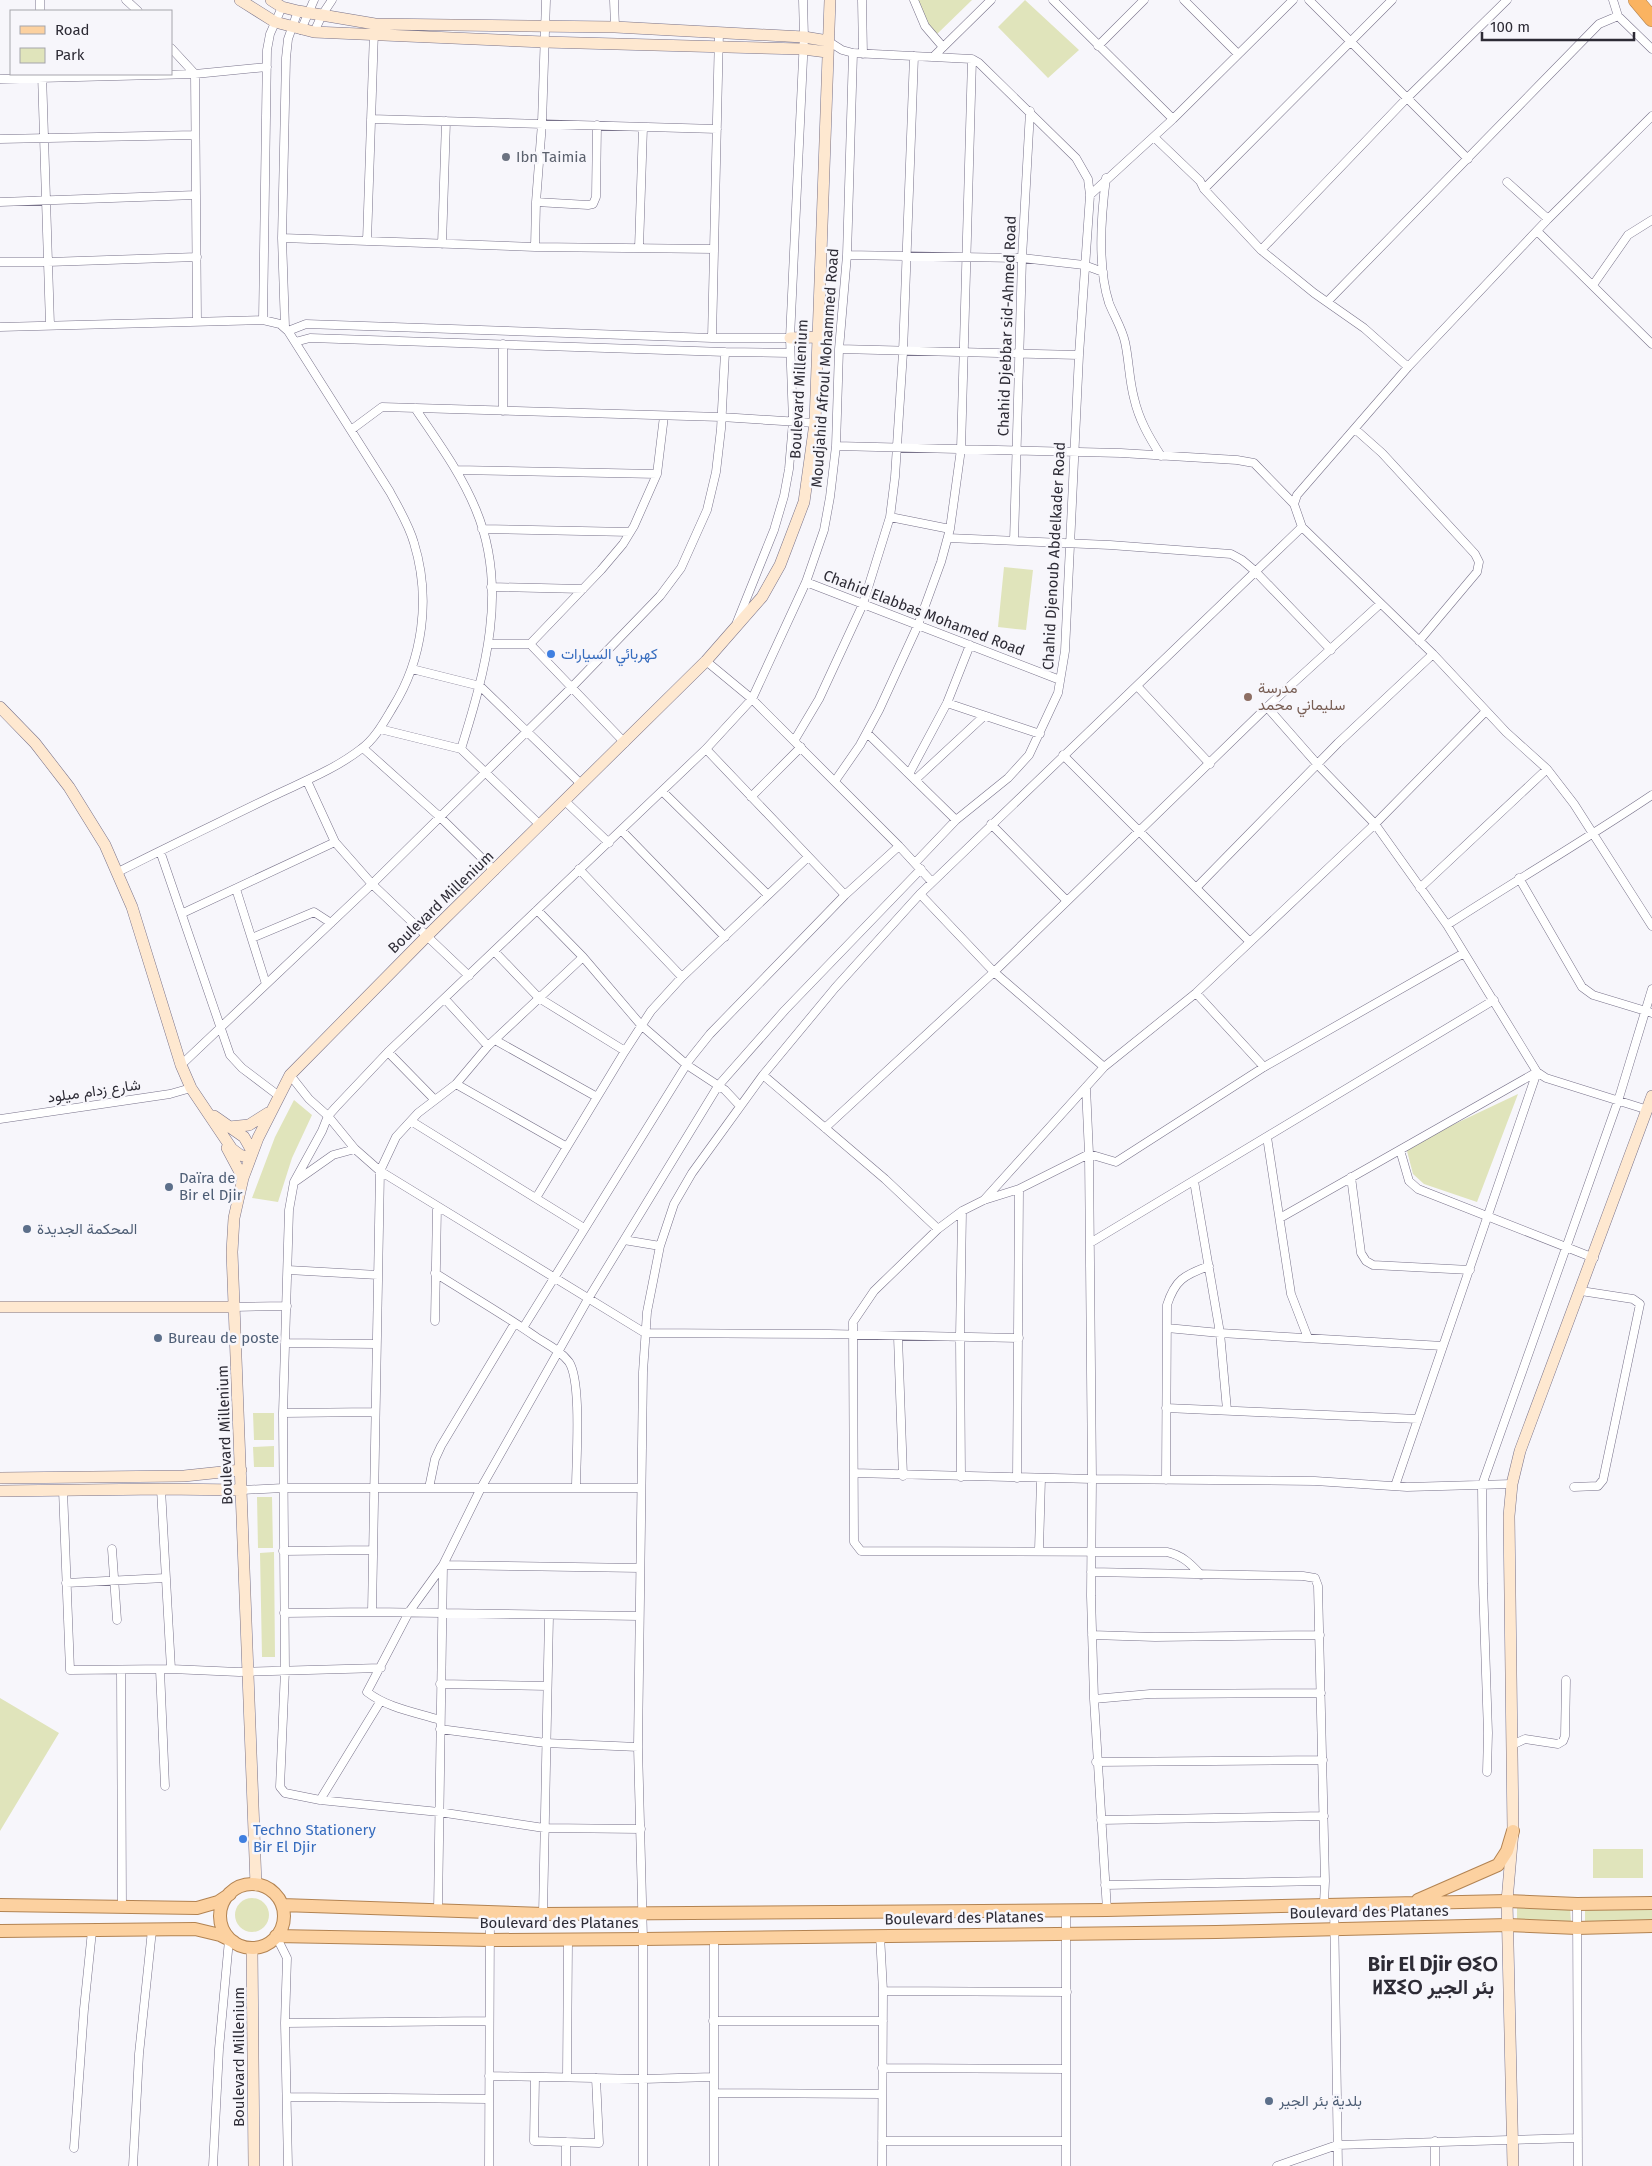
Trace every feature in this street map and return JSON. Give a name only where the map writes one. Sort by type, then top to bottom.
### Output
[{"type":"highway","points":[[1636,0],[1652,19]]},
{"type":"main road","points":[[240,0],[275,22],[314,32],[374,29],[615,27],[804,37],[828,46]]},
{"type":"main road","points":[[272,0],[282,7],[322,15],[374,29],[544,42],[803,49],[828,46]]},
{"type":"main road","name":"Boulevard Millenium","points":[[256,1884],[232,1243],[234,1218],[243,1178],[251,1155],[290,1075],[427,936],[706,661],[762,597],[780,565],[804,502],[815,423],[830,0]]},
{"type":"main road","points":[[790,338],[817,337]]},
{"type":"main road","points":[[0,708],[35,743],[69,787],[92,823],[118,872],[142,938],[181,1066],[191,1088],[208,1113],[225,1130],[236,1152],[251,1155]]},
{"type":"main road","points":[[1513,2166],[1514,2140],[1507,1901],[1513,1831],[1509,1516],[1512,1484],[1520,1451],[1594,1258],[1652,1096]]},
{"type":"main road","points":[[225,1130],[249,1125],[272,1110]]},
{"type":"main road","points":[[225,1130],[244,1137],[251,1155]]},
{"type":"main road","points":[[225,1130],[232,1159],[243,1178]]},
{"type":"main road","points":[[0,1307],[234,1307]]},
{"type":"main road","points":[[0,1478],[184,1476],[241,1470]]},
{"type":"main road","points":[[0,1491],[161,1488],[242,1490]]},
{"type":"main road","points":[[1413,1902],[1498,1865],[1507,1851],[1513,1831]]},
{"type":"main road","points":[[0,1905],[197,1908],[218,1902],[246,1885],[256,1884],[272,1891],[282,1905],[283,1922],[270,1943],[252,1948],[242,1946],[208,1932],[195,1930],[0,1932]]},
{"type":"main road","points":[[230,1894],[221,1910],[220,1919],[227,1936],[232,1941]]},
{"type":"main road","name":"Boulevard des Platanes","points":[[282,1905],[490,1914],[643,1914],[1107,1910],[1413,1902],[1652,1903]]},
{"type":"main road","name":"Boulevard des Platanes","points":[[276,1936],[568,1940],[1067,1932],[1216,1932],[1508,1925],[1577,1928],[1652,1926]]},
{"type":"main road","name":"Boulevard Millenium","points":[[252,1948],[254,2166]]},
{"type":"street","points":[[126,0],[137,10]]},
{"type":"street","points":[[286,329],[282,238],[286,58],[303,12],[314,0]]},
{"type":"street","points":[[314,32],[332,0]]},
{"type":"street","points":[[535,247],[546,0]]},
{"type":"street","points":[[614,0],[615,27]]},
{"type":"street","points":[[734,631],[743,603],[774,530],[784,496],[789,469],[793,422],[790,338],[804,37],[803,0]]},
{"type":"street","points":[[862,0],[863,54]]},
{"type":"street","points":[[914,0],[925,26],[943,46]]},
{"type":"street","points":[[933,57],[991,0]]},
{"type":"street","points":[[1053,0],[1173,120]]},
{"type":"street","points":[[1098,46],[1144,0]]},
{"type":"street","points":[[1184,0],[1238,54]]},
{"type":"street","points":[[1090,194],[1173,120],[1292,0]]},
{"type":"street","points":[[1309,0],[1468,159]]},
{"type":"street","points":[[1204,189],[1349,41],[1392,0]]},
{"type":"street","points":[[1261,250],[1407,98],[1508,0]]},
{"type":"street","points":[[1613,0],[1618,16],[1652,49]]},
{"type":"street","points":[[263,320],[267,67],[269,42],[282,7]]},
{"type":"street","points":[[1327,302],[1599,24],[1618,16]]},
{"type":"street","points":[[367,241],[374,29]]},
{"type":"street","points":[[712,338],[719,32]]},
{"type":"street","points":[[828,46],[863,54],[972,59],[990,72],[1076,158],[1088,179],[1090,194]]},
{"type":"street","points":[[172,49],[195,74],[197,321]]},
{"type":"street","name":"Moudjahid Afroul Mohammed Road","points":[[641,1829],[544,1828],[439,1812],[320,1800],[285,1793],[280,1787],[285,1670],[283,1412],[288,1270],[287,1226],[294,1182],[328,1116],[388,1052],[579,869],[622,831],[706,749],[752,699],[806,582],[824,530],[830,497],[836,446],[839,350],[847,255],[853,53]]},
{"type":"street","points":[[794,741],[819,699],[862,604],[890,517],[897,448],[908,256],[914,56]]},
{"type":"street","points":[[835,781],[867,733],[918,625],[950,530],[962,449],[972,59]]},
{"type":"street","points":[[172,74],[267,67]]},
{"type":"street","points":[[0,79],[144,75]]},
{"type":"street","points":[[42,77],[50,325]]},
{"type":"street","name":"Chahid Djebbar sid-Ahmed Road","points":[[1014,541],[1022,258],[1030,111]]},
{"type":"street","points":[[1294,504],[1297,495],[1408,367],[1548,219],[1652,116]]},
{"type":"street","points":[[371,119],[718,129]]},
{"type":"street","points":[[442,244],[446,121]]},
{"type":"street","points":[[536,202],[593,204],[596,197],[597,125]]},
{"type":"street","points":[[639,248],[643,127]]},
{"type":"street","points":[[0,139],[196,135]]},
{"type":"street","points":[[1154,137],[1200,181],[1204,189],[1261,250],[1327,302],[1364,328],[1408,367]]},
{"type":"street","points":[[1106,178],[1102,219],[1103,272],[1110,304],[1125,340],[1134,397],[1141,420],[1161,456]]},
{"type":"street","points":[[1507,182],[1548,219]]},
{"type":"street","name":"Chahid Djenoub Abdelkader Road","points":[[443,1565],[481,1488],[558,1351],[718,1086],[785,1010],[918,866],[956,820],[1008,778],[1029,755],[1040,734],[1058,693],[1065,651],[1079,355],[1090,194]]},
{"type":"street","points":[[0,202],[196,195]]},
{"type":"street","points":[[1593,286],[1628,235],[1652,220]]},
{"type":"street","points":[[1537,231],[1652,344]]},
{"type":"street","points":[[282,238],[535,247],[714,249]]},
{"type":"street","points":[[847,255],[1022,258],[1084,265],[1103,272]]},
{"type":"street","points":[[0,262],[197,257]]},
{"type":"street","points":[[0,327],[197,321],[274,321],[286,329],[296,342],[405,519],[414,544],[421,576],[423,615],[420,641],[412,669],[398,700],[380,729],[363,748],[307,781],[118,872]]},
{"type":"street","points":[[286,329],[306,324],[712,338],[790,338]]},
{"type":"street","points":[[525,345],[526,331]]},
{"type":"street","points":[[296,342],[310,338],[790,353]]},
{"type":"street","points":[[503,344],[503,411]]},
{"type":"street","points":[[839,350],[1079,355]]},
{"type":"street","points":[[181,1066],[221,1030],[266,984],[372,884],[571,688],[660,596],[681,568],[707,510],[716,472],[725,352]]},
{"type":"street","points":[[351,430],[382,407],[721,418],[815,423]]},
{"type":"street","points":[[415,408],[456,470],[476,511],[482,529],[491,587],[492,603],[489,644],[480,686],[461,749]]},
{"type":"street","points":[[489,644],[530,644],[607,563],[630,532],[656,474],[664,416]]},
{"type":"street","points":[[1355,429],[1382,453],[1475,554],[1479,562],[1477,572],[1420,642]]},
{"type":"street","points":[[836,446],[1121,453],[1201,457],[1254,463],[1294,504],[1302,527],[1433,654],[1506,732],[1547,769],[1574,804],[1652,926]]},
{"type":"street","points":[[456,470],[656,474]]},
{"type":"street","points":[[890,517],[950,530]]},
{"type":"street","points":[[643,2166],[644,1939],[638,1747],[645,1333],[647,1312],[660,1246],[674,1204],[692,1173],[763,1075],[835,988],[920,894],[1255,570],[1302,527]]},
{"type":"street","points":[[482,529],[630,532]]},
{"type":"street","points":[[948,538],[1070,543],[1225,553],[1237,556],[1255,570],[1331,650]]},
{"type":"street","name":"Chahid Elabbas Mohamed Road","points":[[806,582],[1060,680]]},
{"type":"street","points":[[491,587],[583,588]]},
{"type":"street","points":[[825,1128],[994,972],[1267,707],[1380,604]]},
{"type":"street","points":[[530,644],[625,742]]},
{"type":"street","points":[[912,777],[947,703],[970,645]]},
{"type":"street","points":[[1196,888],[1318,765],[1338,742],[1433,654]]},
{"type":"street","points":[[706,661],[752,699],[900,846],[932,882]]},
{"type":"street","points":[[412,669],[480,686],[581,784]]},
{"type":"street","points":[[1137,686],[1210,764]]},
{"type":"street","points":[[947,703],[1040,734]]},
{"type":"street","points":[[1267,707],[1318,765],[1375,824],[1447,924],[1538,1072],[1546,1078],[1648,1110]]},
{"type":"street","points":[[984,1200],[1104,1067],[1196,993],[1375,824],[1486,711]]},
{"type":"street","points":[[912,777],[984,716]]},
{"type":"street","points":[[380,729],[461,749],[540,826]]},
{"type":"street","points":[[867,733],[956,820]]},
{"type":"street","points":[[751,797],[800,747]]},
{"type":"street","points":[[363,748],[440,817],[494,871]]},
{"type":"street","points":[[706,749],[845,896]]},
{"type":"street","points":[[1063,755],[1250,942]]},
{"type":"street","points":[[1420,888],[1547,769]]},
{"type":"street","points":[[307,781],[335,842],[372,884],[469,976]]},
{"type":"street","points":[[662,792],[768,895]]},
{"type":"street","points":[[1447,924],[1519,878],[1593,835],[1652,795]]},
{"type":"street","points":[[565,801],[609,843]]},
{"type":"street","points":[[991,824],[1067,901]]},
{"type":"street","points":[[622,831],[725,937]]},
{"type":"street","points":[[183,913],[335,842]]},
{"type":"street","points":[[523,1328],[686,1065],[710,1034],[845,896],[900,846]]},
{"type":"street","points":[[160,851],[183,913],[230,1055],[242,1068],[279,1096]]},
{"type":"street","points":[[536,1198],[651,1011],[682,977],[808,857]]},
{"type":"street","points":[[579,869],[682,977]]},
{"type":"street","points":[[1519,878],[1582,987],[1593,995],[1648,1012]]},
{"type":"street","points":[[236,889],[266,984]]},
{"type":"street","points":[[920,894],[994,972],[1104,1067]]},
{"type":"street","points":[[537,910],[583,957],[641,1025],[686,1065],[718,1086],[740,1106]]},
{"type":"street","points":[[252,938],[314,912],[331,923]]},
{"type":"street","points":[[494,951],[540,998],[625,1051]]},
{"type":"street","points":[[1201,1575],[1189,1562],[1177,1554],[1167,1552],[1092,1550],[862,1551],[854,1542],[853,1322],[874,1291],[938,1228],[962,1211],[984,1200],[1019,1189],[1089,1154],[1116,1162],[1264,1067],[1464,953]]},
{"type":"street","points":[[372,1612],[380,1171],[396,1137],[411,1120],[434,1099],[456,1084],[488,1046],[583,957]]},
{"type":"street","points":[[1487,1772],[1488,1732],[1482,1485],[1618,1102],[1648,1012],[1652,989]]},
{"type":"street","points":[[1196,993],[1264,1067]]},
{"type":"street","points":[[445,999],[488,1046]]},
{"type":"street","points":[[1090,1243],[1494,1000]]},
{"type":"street","points":[[495,1040],[597,1097]]},
{"type":"street","points":[[388,1052],[434,1099]]},
{"type":"street","points":[[1280,1218],[1538,1072]]},
{"type":"street","points":[[1395,1486],[1538,1072]]},
{"type":"street","points":[[290,1075],[309,1099],[328,1116],[355,1150],[380,1171],[645,1333],[1019,1338]]},
{"type":"street","points":[[763,1075],[920,1209],[938,1228]]},
{"type":"street","points":[[456,1084],[567,1147]]},
{"type":"street","points":[[1086,1086],[1090,1243],[1092,1635],[1096,1762],[1107,1910]]},
{"type":"street","name":"شارع زدام ميلود","points":[[0,1119],[170,1094],[191,1088]]},
{"type":"street","points":[[411,1120],[584,1228]]},
{"type":"street","points":[[1267,1137],[1291,1294],[1297,1315],[1308,1338]]},
{"type":"street","points":[[294,1182],[327,1158],[344,1151],[355,1150]]},
{"type":"street","points":[[1400,1150],[1409,1181],[1418,1189],[1594,1258]]},
{"type":"street","points":[[1351,1178],[1361,1253],[1366,1261],[1373,1265],[1470,1270]]},
{"type":"street","points":[[1194,1181],[1220,1333],[1227,1410]]},
{"type":"street","points":[[1017,1478],[1019,1189]]},
{"type":"street","points":[[435,1321],[437,1207]]},
{"type":"street","points":[[961,1477],[960,1338],[962,1211]]},
{"type":"street","points":[[624,1240],[660,1246]]},
{"type":"street","points":[[1166,1480],[1167,1305],[1179,1280],[1209,1266]]},
{"type":"street","points":[[288,1270],[378,1275]]},
{"type":"street","points":[[435,1273],[558,1351],[569,1363],[574,1376],[576,1394],[576,1488]]},
{"type":"street","points":[[1574,1487],[1598,1486],[1603,1480],[1640,1304],[1632,1299],[1581,1291]]},
{"type":"street","points":[[234,1307],[287,1306]]},
{"type":"street","points":[[429,1488],[435,1459],[441,1446],[515,1323]]},
{"type":"street","points":[[1167,1328],[1220,1333],[1443,1346]]},
{"type":"street","points":[[898,1337],[903,1476]]},
{"type":"street","points":[[285,1343],[376,1344]]},
{"type":"street","points":[[1166,1408],[1418,1419]]},
{"type":"street","points":[[283,1412],[375,1412]]},
{"type":"street","points":[[854,1473],[903,1476],[1315,1482],[1395,1486],[1512,1484]]},
{"type":"street","points":[[1039,1550],[1041,1478]]},
{"type":"street","points":[[161,1488],[171,1669]]},
{"type":"street","points":[[242,1490],[284,1488],[641,1488]]},
{"type":"street","points":[[62,1490],[70,1670],[171,1669],[249,1672],[381,1668]]},
{"type":"street","points":[[112,1549],[117,1620]]},
{"type":"street","points":[[284,1551],[372,1550]]},
{"type":"street","points":[[443,1565],[640,1568]]},
{"type":"street","points":[[440,1720],[380,1702],[367,1692],[409,1612],[443,1565]]},
{"type":"street","points":[[438,1911],[443,1565]]},
{"type":"street","points":[[1091,1572],[1302,1576],[1314,1578],[1318,1586],[1326,1881],[1334,1929],[1338,2166]]},
{"type":"street","points":[[66,1583],[165,1578]]},
{"type":"street","points":[[284,1613],[441,1612],[549,1616],[640,1616]]},
{"type":"street","points":[[543,1914],[549,1616]]},
{"type":"street","points":[[1092,1635],[1155,1637],[1320,1635]]},
{"type":"street","points":[[121,1670],[122,1908]]},
{"type":"street","points":[[160,1670],[165,1786]]},
{"type":"street","points":[[1512,1745],[1525,1739],[1558,1744],[1563,1741],[1565,1736],[1566,1680]]},
{"type":"street","points":[[440,1684],[548,1686]]},
{"type":"street","points":[[1094,1699],[1150,1694],[1321,1693]]},
{"type":"street","points":[[320,1800],[380,1702]]},
{"type":"street","points":[[440,1729],[546,1743],[638,1747]]},
{"type":"street","points":[[1096,1762],[1323,1760]]},
{"type":"street","points":[[1100,1820],[1324,1816]]},
{"type":"street","points":[[1105,1885],[1326,1881]]},
{"type":"street","points":[[1577,1904],[1578,2166]]},
{"type":"street","points":[[1066,1910],[1066,2166]]},
{"type":"street","points":[[489,2166],[490,1914]]},
{"type":"street","points":[[133,2166],[139,2054],[152,1930]]},
{"type":"street","points":[[74,2148],[84,2009],[92,1931]]},
{"type":"street","points":[[880,1935],[883,1991],[882,2166]]},
{"type":"street","points":[[276,1936],[287,1958],[285,2022],[288,2166]]},
{"type":"street","points":[[714,1938],[714,2166]]},
{"type":"street","points":[[567,2077],[568,1940]]},
{"type":"street","points":[[213,2166],[219,2049],[232,1941]]},
{"type":"street","points":[[883,1991],[1067,1992]]},
{"type":"street","points":[[713,2020],[883,2021]]},
{"type":"street","points":[[285,2022],[489,2021]]},
{"type":"street","points":[[882,2068],[1066,2069]]},
{"type":"street","points":[[489,2076],[643,2079],[714,2077]]},
{"type":"street","points":[[535,2077],[534,2141],[599,2143],[596,2078]]},
{"type":"street","points":[[714,2093],[882,2094]]},
{"type":"street","points":[[288,2098],[488,2099]]},
{"type":"street","points":[[1277,2166],[1337,2145],[1578,2138]]},
{"type":"street","points":[[882,2141],[1066,2141]]},
{"type":"street","points":[[1435,2141],[1435,2166]]},
{"type":"street","points":[[566,2142],[566,2166]]},
{"type":"green space","points":[[917,0],[972,0],[935,36],[926,23]]},
{"type":"green space","points":[[1025,0],[1079,50],[1048,78],[998,27]]},
{"type":"green space","points":[[1004,567],[1033,570],[1026,630],[998,627]]},
{"type":"green space","points":[[1518,1094],[1477,1202],[1424,1184],[1413,1174],[1406,1147]]},
{"type":"green space","points":[[294,1100],[312,1115],[292,1158],[278,1202],[252,1198],[275,1137]]},
{"type":"green space","points":[[253,1413],[274,1413],[274,1440],[254,1440]]},
{"type":"green space","points":[[274,1446],[274,1467],[254,1467],[253,1447]]},
{"type":"green space","points":[[257,1497],[272,1497],[273,1548],[258,1548]]},
{"type":"green space","points":[[274,1552],[275,1657],[262,1657],[260,1553]]},
{"type":"green space","points":[[0,1698],[59,1733],[0,1831]]},
{"type":"green space","points":[[1593,1849],[1643,1849],[1643,1878],[1593,1878]]},
{"type":"green space","points":[[252,1898],[259,1899],[264,1903],[268,1908],[268,1922],[264,1927],[259,1931],[252,1932],[245,1931],[240,1927],[236,1922],[235,1915],[236,1908],[240,1903],[245,1899]]},
{"type":"green space","points":[[1570,1907],[1571,1922],[1517,1923],[1517,1908]]},
{"type":"green space","points":[[1585,1907],[1652,1907],[1652,1921],[1585,1922]]},
{"type":"place","name":"Ibn Taimia","points":[[506,157]]},
{"type":"place","name":"كهربائي السيارات","points":[[551,654]]},
{"type":"place","name":"مدرسة سليماني محمد","points":[[1248,697]]},
{"type":"place","name":"Daïra de Bir el Djir","points":[[169,1187]]},
{"type":"place","name":"المحكمة الجديدة","points":[[27,1229]]},
{"type":"place","name":"Bureau de poste","points":[[158,1338]]},
{"type":"place","name":"Techno Stationery Bir El Djir","points":[[243,1839]]},
{"type":"place","name":"بلدية بئر الجير","points":[[1269,2101]]},
{"type":"district","name":"Bir El Djir ⴱⵉⵔ ⵍⴵⵉⵔ بئر الجير","points":[[1433,1976]]}]
